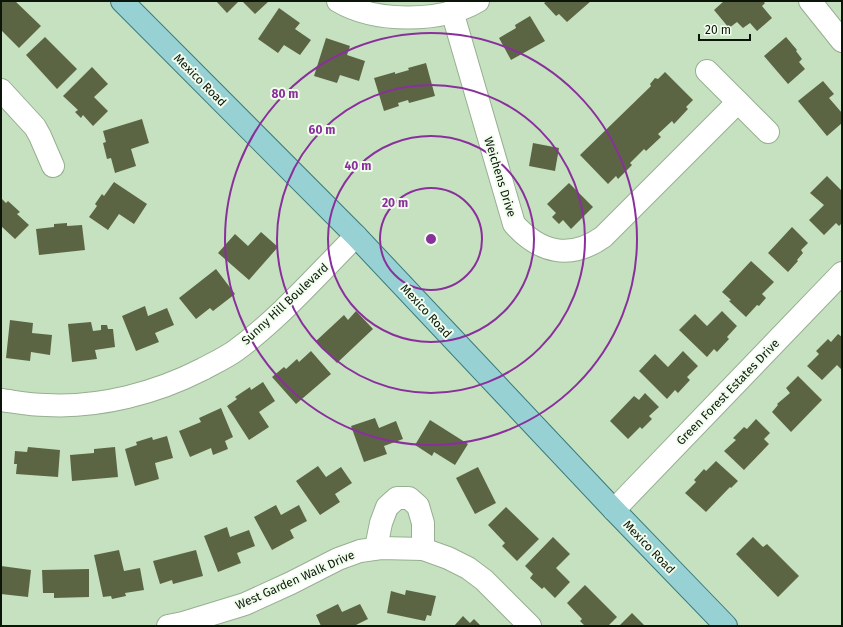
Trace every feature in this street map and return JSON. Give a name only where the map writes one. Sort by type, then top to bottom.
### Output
[{"type":"main road","name":"Mexico Road","points":[[122,1],[356,236],[614,510],[726,626]]},
{"type":"street","points":[[338,1],[369,14],[395,18],[422,17],[452,11],[478,1]]},
{"type":"street","points":[[810,1],[842,41]]},
{"type":"street","name":"Weichens Drive","points":[[452,11],[514,224],[526,237],[543,247],[568,251],[586,247],[603,237],[738,102]]},
{"type":"street","points":[[707,71],[768,132]]},
{"type":"street","points":[[1,90],[35,127],[53,166]]},
{"type":"street","name":"Sunny Hill Boulevard","points":[[1,400],[46,406],[94,403],[141,394],[190,376],[234,352],[260,332],[356,236]]},
{"type":"street","name":"Green Forest Estates Drive","points":[[614,510],[842,273]]},
{"type":"street","points":[[376,548],[381,523],[387,507],[397,498],[409,498],[418,506],[423,523],[423,550]]},
{"type":"street","name":"West Garden Walk Drive","points":[[168,626],[183,623],[245,604],[338,559],[360,551],[376,548],[423,550],[448,558],[468,568],[484,580],[530,626]]},
{"type":"building","points":[[3,1],[15,1],[41,26],[19,48],[1,30],[1,3]]},
{"type":"building","points":[[216,1],[239,1],[227,13]]},
{"type":"building","points":[[242,1],[269,1],[255,14]]},
{"type":"building","points":[[547,1],[591,1],[567,22],[559,14],[556,16],[544,3]]},
{"type":"building","points":[[724,1],[763,1],[765,3],[762,6],[772,18],[757,31],[750,23],[743,28],[737,22],[729,28],[714,10]]},
{"type":"building","points":[[279,8],[300,23],[295,29],[311,40],[300,55],[284,45],[278,53],[258,39]]},
{"type":"building","points":[[530,16],[545,41],[511,60],[499,38],[516,28],[515,25]]},
{"type":"building","points":[[45,37],[77,69],[57,89],[26,55]]},
{"type":"building","points":[[786,37],[797,50],[796,51],[802,59],[799,62],[805,69],[788,84],[764,56]]},
{"type":"building","points":[[326,38],[350,46],[347,55],[365,61],[359,81],[340,75],[337,83],[314,76]]},
{"type":"building","points":[[426,63],[435,96],[409,103],[408,100],[398,103],[399,106],[384,111],[374,78],[409,70],[408,68]]},
{"type":"building","points":[[92,67],[108,84],[94,97],[108,111],[93,126],[83,115],[81,118],[75,112],[78,110],[63,96]]},
{"type":"building","points":[[665,72],[693,100],[686,107],[688,109],[674,124],[672,121],[658,134],[661,137],[646,151],[644,149],[630,163],[632,165],[618,179],[616,176],[608,184],[580,155],[651,86],[650,84],[655,78],[658,79]]},
{"type":"building","points":[[823,81],[834,94],[829,98],[842,113],[842,123],[827,136],[798,101]]},
{"type":"building","points":[[142,119],[149,143],[131,149],[136,166],[115,173],[111,158],[107,159],[103,143],[106,142],[103,131]]},
{"type":"building","points":[[533,143],[559,148],[555,171],[529,166]]},
{"type":"building","points":[[827,176],[842,191],[842,223],[839,226],[836,223],[824,235],[809,220],[824,205],[810,193]]},
{"type":"building","points":[[114,182],[147,204],[134,224],[119,214],[108,230],[89,217],[97,206],[95,204],[102,194],[104,196]]},
{"type":"building","points":[[569,183],[593,207],[571,229],[563,220],[559,224],[552,217],[556,213],[547,204]]},
{"type":"building","points":[[1,198],[6,203],[8,201],[20,212],[17,214],[29,225],[15,239],[1,226]]},
{"type":"building","points":[[67,223],[67,226],[82,225],[85,250],[39,255],[36,229],[54,227],[54,224]]},
{"type":"building","points":[[792,227],[808,243],[801,250],[803,253],[797,260],[798,261],[788,272],[768,253]]},
{"type":"building","points":[[261,232],[278,247],[249,280],[218,253],[235,234],[248,246]]},
{"type":"building","points":[[751,261],[774,282],[762,294],[766,298],[746,317],[722,292]]},
{"type":"building","points":[[216,269],[235,294],[213,311],[210,308],[196,319],[179,298]]},
{"type":"building","points":[[145,306],[148,316],[167,308],[174,325],[155,333],[159,342],[136,351],[122,316]]},
{"type":"building","points":[[356,311],[373,329],[337,363],[316,341],[344,315],[348,320]]},
{"type":"building","points":[[722,311],[737,326],[727,337],[729,339],[717,352],[714,349],[707,357],[679,330],[695,314],[707,326]]},
{"type":"building","points":[[10,320],[33,323],[32,333],[52,335],[50,355],[31,352],[30,361],[6,358]]},
{"type":"building","points":[[91,322],[93,331],[101,330],[101,325],[107,325],[108,329],[113,329],[115,347],[95,350],[97,359],[72,362],[68,324]]},
{"type":"building","points":[[838,334],[842,337],[842,370],[837,365],[822,380],[807,366],[819,354],[816,351],[828,339],[831,342]]},
{"type":"building","points":[[311,351],[331,374],[296,404],[272,377],[284,367],[286,369],[297,359],[299,362]]},
{"type":"building","points":[[683,351],[698,366],[687,377],[690,380],[678,393],[675,390],[667,399],[639,371],[655,354],[668,367]]},
{"type":"building","points":[[798,376],[822,400],[791,432],[772,412],[778,405],[777,404],[790,393],[786,388]]},
{"type":"building","points":[[263,382],[275,401],[259,412],[269,427],[249,440],[227,406],[237,399],[235,397],[250,387],[251,390]]},
{"type":"building","points":[[645,393],[659,407],[649,416],[652,419],[642,429],[640,427],[628,439],[610,421],[634,396],[639,400]]},
{"type":"building","points":[[221,408],[233,437],[225,441],[228,449],[213,455],[211,448],[190,457],[179,431],[201,422],[199,418]]},
{"type":"building","points":[[375,418],[379,428],[396,421],[403,439],[384,446],[387,454],[364,462],[351,426]]},
{"type":"building","points":[[756,419],[770,433],[764,439],[769,444],[744,470],[724,451],[736,440],[733,438],[744,427],[747,429]]},
{"type":"building","points":[[430,420],[468,444],[455,465],[434,452],[432,456],[415,445]]},
{"type":"building","points":[[167,436],[173,458],[155,463],[159,479],[135,486],[125,449],[137,445],[136,442],[152,437],[153,440]]},
{"type":"building","points":[[28,447],[60,450],[58,477],[16,474],[17,464],[14,464],[15,451],[27,452]]},
{"type":"building","points":[[115,447],[118,477],[72,481],[70,455],[94,453],[94,449]]},
{"type":"building","points":[[716,461],[738,481],[731,488],[730,487],[706,512],[685,493],[696,482],[694,480],[704,469],[706,471]]},
{"type":"building","points":[[318,466],[326,477],[341,467],[352,483],[335,494],[340,502],[320,515],[296,481]]},
{"type":"building","points":[[478,467],[496,503],[475,514],[456,478]]},
{"type":"building","points":[[276,505],[281,515],[299,505],[307,521],[290,530],[294,538],[272,550],[254,517]]},
{"type":"building","points":[[506,507],[539,539],[517,561],[502,546],[505,543],[488,525]]},
{"type":"building","points":[[227,527],[230,537],[249,530],[255,546],[237,553],[241,563],[218,572],[204,536]]},
{"type":"building","points":[[553,537],[570,554],[556,568],[570,582],[555,598],[544,587],[542,589],[530,578],[533,574],[525,566]]},
{"type":"building","points":[[753,537],[763,547],[767,544],[799,576],[778,597],[736,554]]},
{"type":"building","points":[[119,550],[124,571],[140,568],[144,590],[125,593],[126,596],[112,599],[111,596],[103,597],[94,555]]},
{"type":"building","points":[[196,550],[203,576],[173,584],[172,580],[160,584],[153,561]]},
{"type":"building","points":[[1,566],[31,570],[28,597],[1,594]]},
{"type":"building","points":[[89,569],[89,597],[54,598],[54,593],[43,593],[42,570]]},
{"type":"building","points":[[585,585],[617,617],[608,626],[585,626],[580,621],[582,619],[567,603]]},
{"type":"building","points":[[406,590],[436,596],[431,616],[427,615],[425,621],[387,613],[391,591],[405,595]]},
{"type":"building","points":[[338,604],[342,612],[360,604],[368,619],[354,626],[321,626],[316,615]]},
{"type":"building","points":[[632,613],[645,626],[619,626]]},
{"type":"building","points":[[463,616],[470,623],[474,619],[481,626],[454,626]]}]
